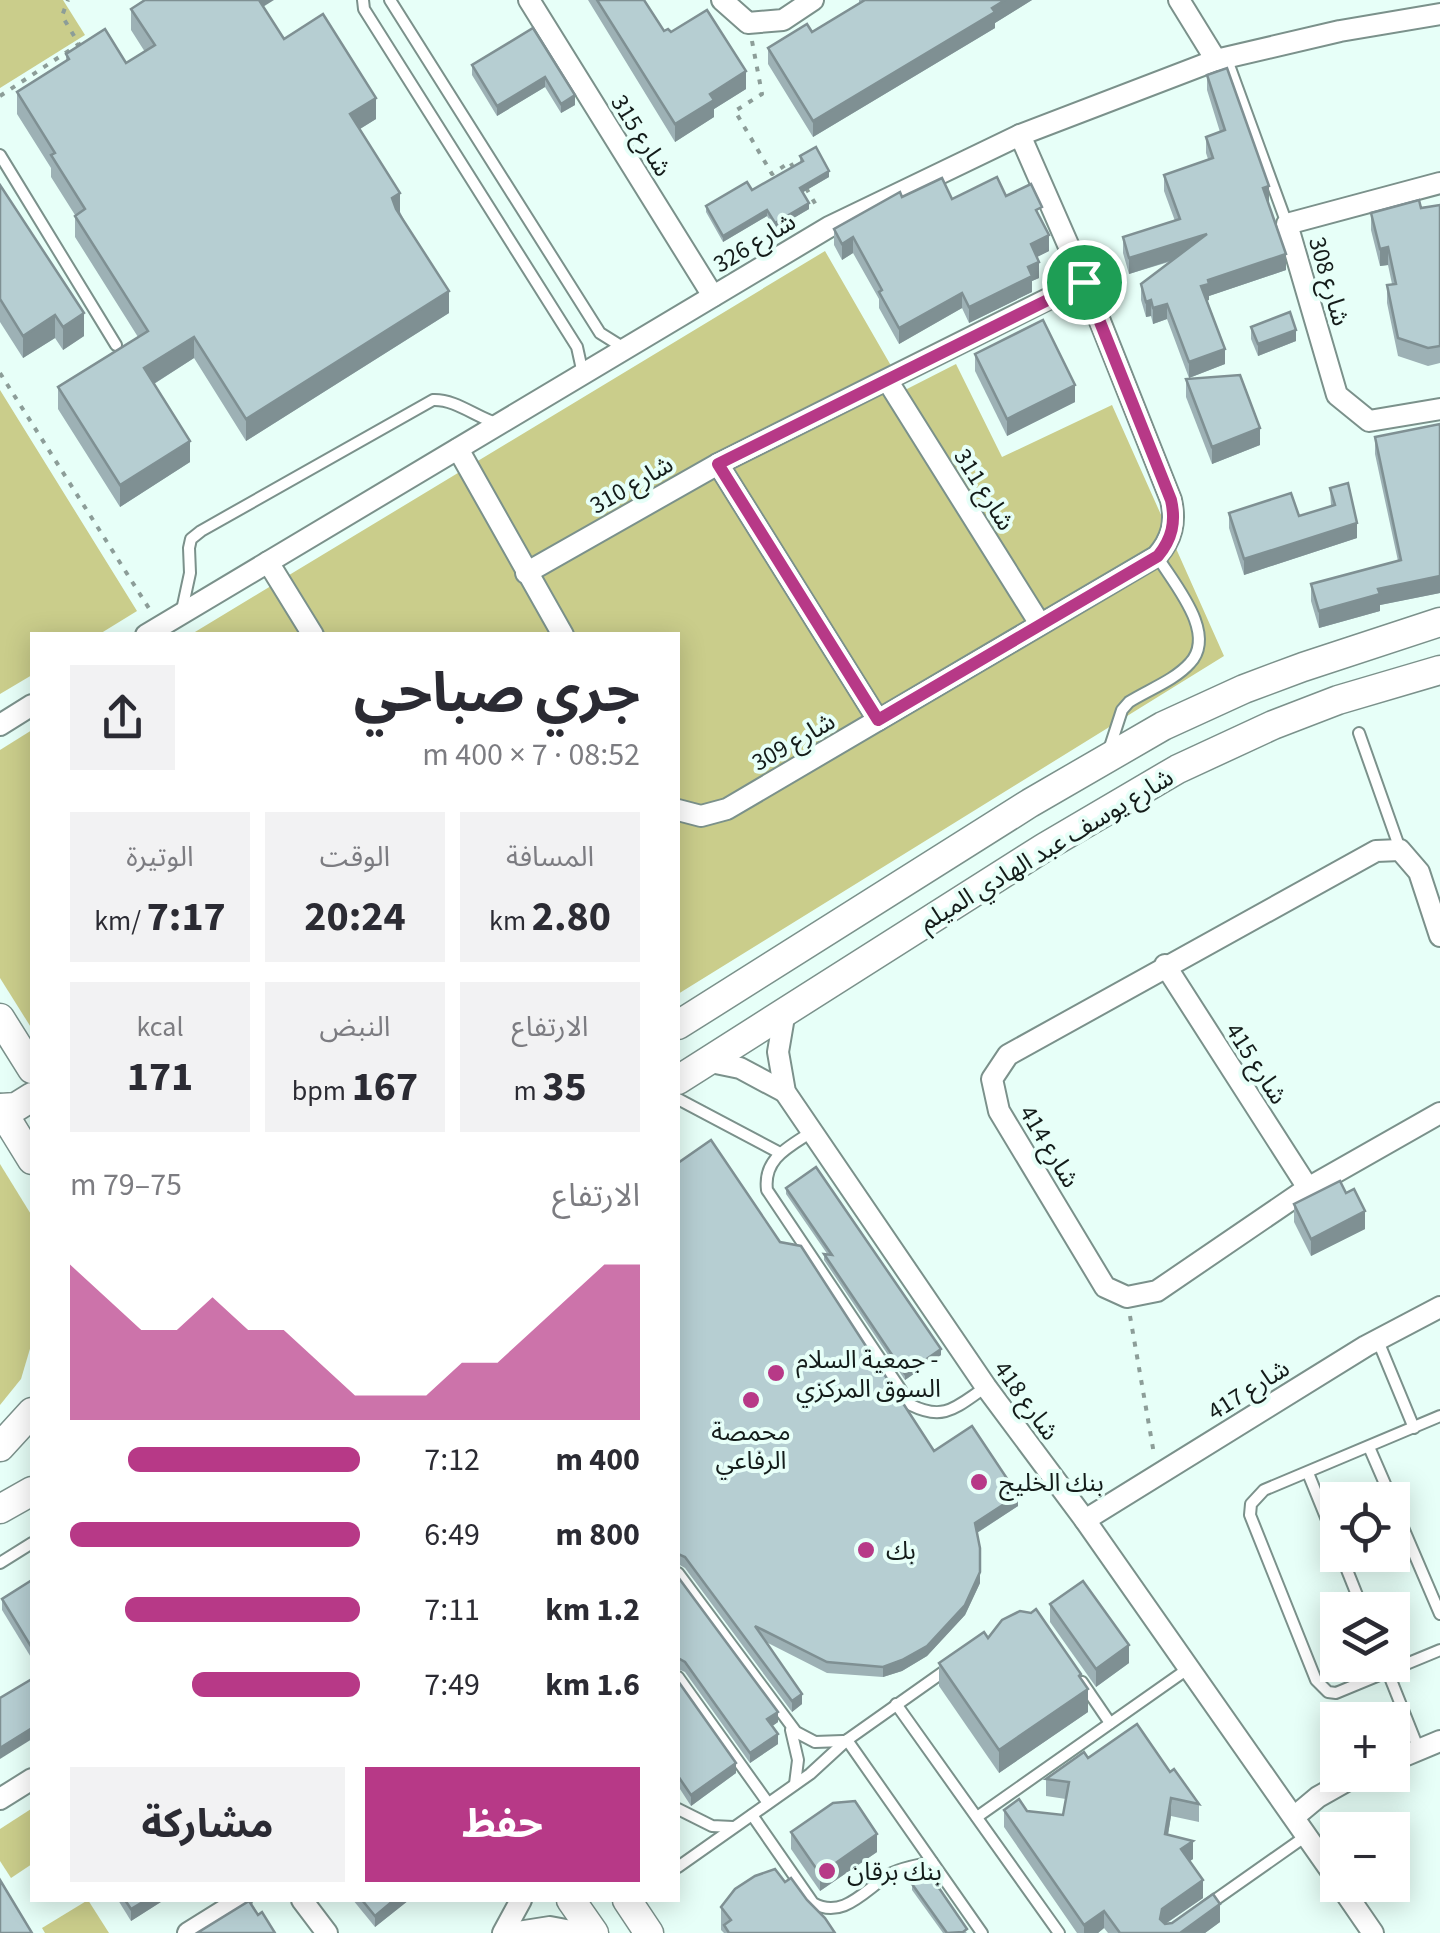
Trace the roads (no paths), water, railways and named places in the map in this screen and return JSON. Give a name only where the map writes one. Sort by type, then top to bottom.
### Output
[{"type":"street","name":"شارع 315","points":[[529,0],[713,296]]},
{"type":"street","points":[[722,0],[748,23],[783,20],[813,0]]},
{"type":"street","points":[[1179,0],[1221,59]]},
{"type":"street","name":"شارع 326","points":[[153,631],[829,226],[1020,135],[1221,59],[1440,14]]},
{"type":"street","points":[[1020,135],[1171,500],[1172,530],[1158,556]]},
{"type":"street","name":"شارع 308","points":[[1440,182],[1287,224],[1336,395],[1369,421],[1440,408]]},
{"type":"street","name":"شارع 310","points":[[526,573],[718,464],[1084,282]]},
{"type":"street","name":"شارع 311","points":[[887,380],[1040,624]]},
{"type":"street","points":[[458,450],[561,632]]},
{"type":"street","points":[[718,464],[878,720]]},
{"type":"street","name":"شارع 309","points":[[680,811],[701,816],[727,809],[1158,556]]},
{"type":"street","points":[[268,562],[311,632]]},
{"type":"street","name":"شارع يوسف عبد الهادي الميلم","points":[[680,1024],[1030,802],[1163,726],[1244,689],[1440,622]]},
{"type":"street","points":[[1214,751],[1205,728],[1215,713],[1352,658],[1410,630]]},
{"type":"street","name":"شارع يوسف عبد الهادي الميلم","points":[[680,1079],[1045,847],[1178,769],[1338,700],[1440,670]]},
{"type":"street","points":[[0,725],[30,706]]},
{"type":"street","points":[[1163,726],[1179,745],[1178,769]]},
{"type":"street","points":[[1400,850],[1419,872],[1440,936]]},
{"type":"street","name":"شارع 414","points":[[1308,1188],[1158,1290],[1126,1297],[1105,1287],[999,1112],[992,1079],[1008,1055],[1165,966],[1376,851],[1400,850]]},
{"type":"street","name":"شارع 415","points":[[1165,966],[1308,1188]]},
{"type":"street","name":"شارع 418","points":[[785,1011],[778,1052],[785,1092],[986,1388],[1085,1520],[1320,1856]]},
{"type":"street","points":[[0,1018],[30,1066]]},
{"type":"street","name":"شارع 418","points":[[706,1061],[740,1068],[785,1092]]},
{"type":"street","points":[[30,1098],[16,1106],[0,1108],[30,1157]]},
{"type":"street","points":[[1308,1188],[1440,1114]]},
{"type":"street","name":"شارع 417","points":[[1085,1520],[1378,1340],[1440,1307]]},
{"type":"street","points":[[0,1448],[30,1414]]},
{"type":"street","points":[[0,1509],[30,1491]]},
{"type":"street","points":[[1410,1754],[1440,1741]]},
{"type":"street","points":[[0,1799],[30,1780]]},
{"type":"street","points":[[1294,1817],[1325,1792]]},
{"type":"street","points":[[188,1933],[239,1902]]},
{"type":"street","points":[[304,1902],[327,1933]]},
{"type":"street","points":[[503,1933],[521,1902]]},
{"type":"street","points":[[572,1902],[594,1933]]},
{"type":"street","points":[[637,1902],[651,1933]]},
{"type":"street","name":"شارع 418","points":[[1352,1902],[1373,1933]]},
{"type":"street","points":[[512,1933],[550,1927],[582,1933]]},
{"type":"lane","points":[[363,0],[364,10],[577,347],[583,374]]},
{"type":"lane","points":[[390,0],[600,333],[624,349]]},
{"type":"lane","points":[[1221,59],[1287,224]]},
{"type":"lane","points":[[0,156],[116,345]]},
{"type":"lane","points":[[181,614],[190,573],[191,539],[201,531],[433,400],[454,404],[500,424]]},
{"type":"lane","points":[[1107,758],[1122,710],[1189,666],[1197,653],[1197,624],[1158,556]]},
{"type":"lane","points":[[1359,733],[1400,850]]},
{"type":"lane","points":[[680,1100],[780,1153]]},
{"type":"lane","points":[[813,1132],[780,1153],[765,1175],[768,1190],[910,1405],[934,1414],[948,1412],[986,1388]]},
{"type":"lane","points":[[1378,1340],[1414,1428]]},
{"type":"lane","points":[[1359,1682],[1336,1693],[1321,1686],[1250,1515],[1251,1504],[1258,1496],[1440,1416]]},
{"type":"lane","points":[[1369,1447],[1384,1482]]},
{"type":"lane","points":[[1308,1473],[1320,1503]]},
{"type":"lane","points":[[1410,1543],[1440,1614]]},
{"type":"lane","points":[[0,1563],[30,1544]]},
{"type":"lane","points":[[680,1576],[788,1724],[796,1747],[795,1784]]},
{"type":"lane","points":[[1410,1661],[1440,1650]]},
{"type":"lane","points":[[680,1866],[958,1662]]},
{"type":"lane","points":[[977,1817],[1189,1668]]},
{"type":"lane","points":[[1078,1677],[1110,1723]]},
{"type":"lane","points":[[680,1680],[768,1802]]},
{"type":"lane","points":[[1391,1682],[1420,1750]]},
{"type":"lane","points":[[896,1704],[1058,1933]]},
{"type":"lane","points":[[788,1724],[815,1742],[847,1740]]},
{"type":"lane","points":[[847,1740],[982,1933]]},
{"type":"lane","points":[[680,1810],[712,1826],[734,1827]]},
{"type":"lane","points":[[752,1815],[813,1902],[823,1908],[848,1906],[895,1872],[932,1862]]},
{"type":"lane","points":[[1198,1911],[1306,1836]]},
{"type":"place","name":"جمعية السلام - السوق المركزي","points":[[776,1373]]},
{"type":"place","name":"محمصة الرفاعي","points":[[751,1400]]},
{"type":"place","name":"بنك الخليج","points":[[979,1482]]},
{"type":"place","name":"بك","points":[[866,1550]]},
{"type":"place","name":"بنك برقان","points":[[827,1871]]}]
